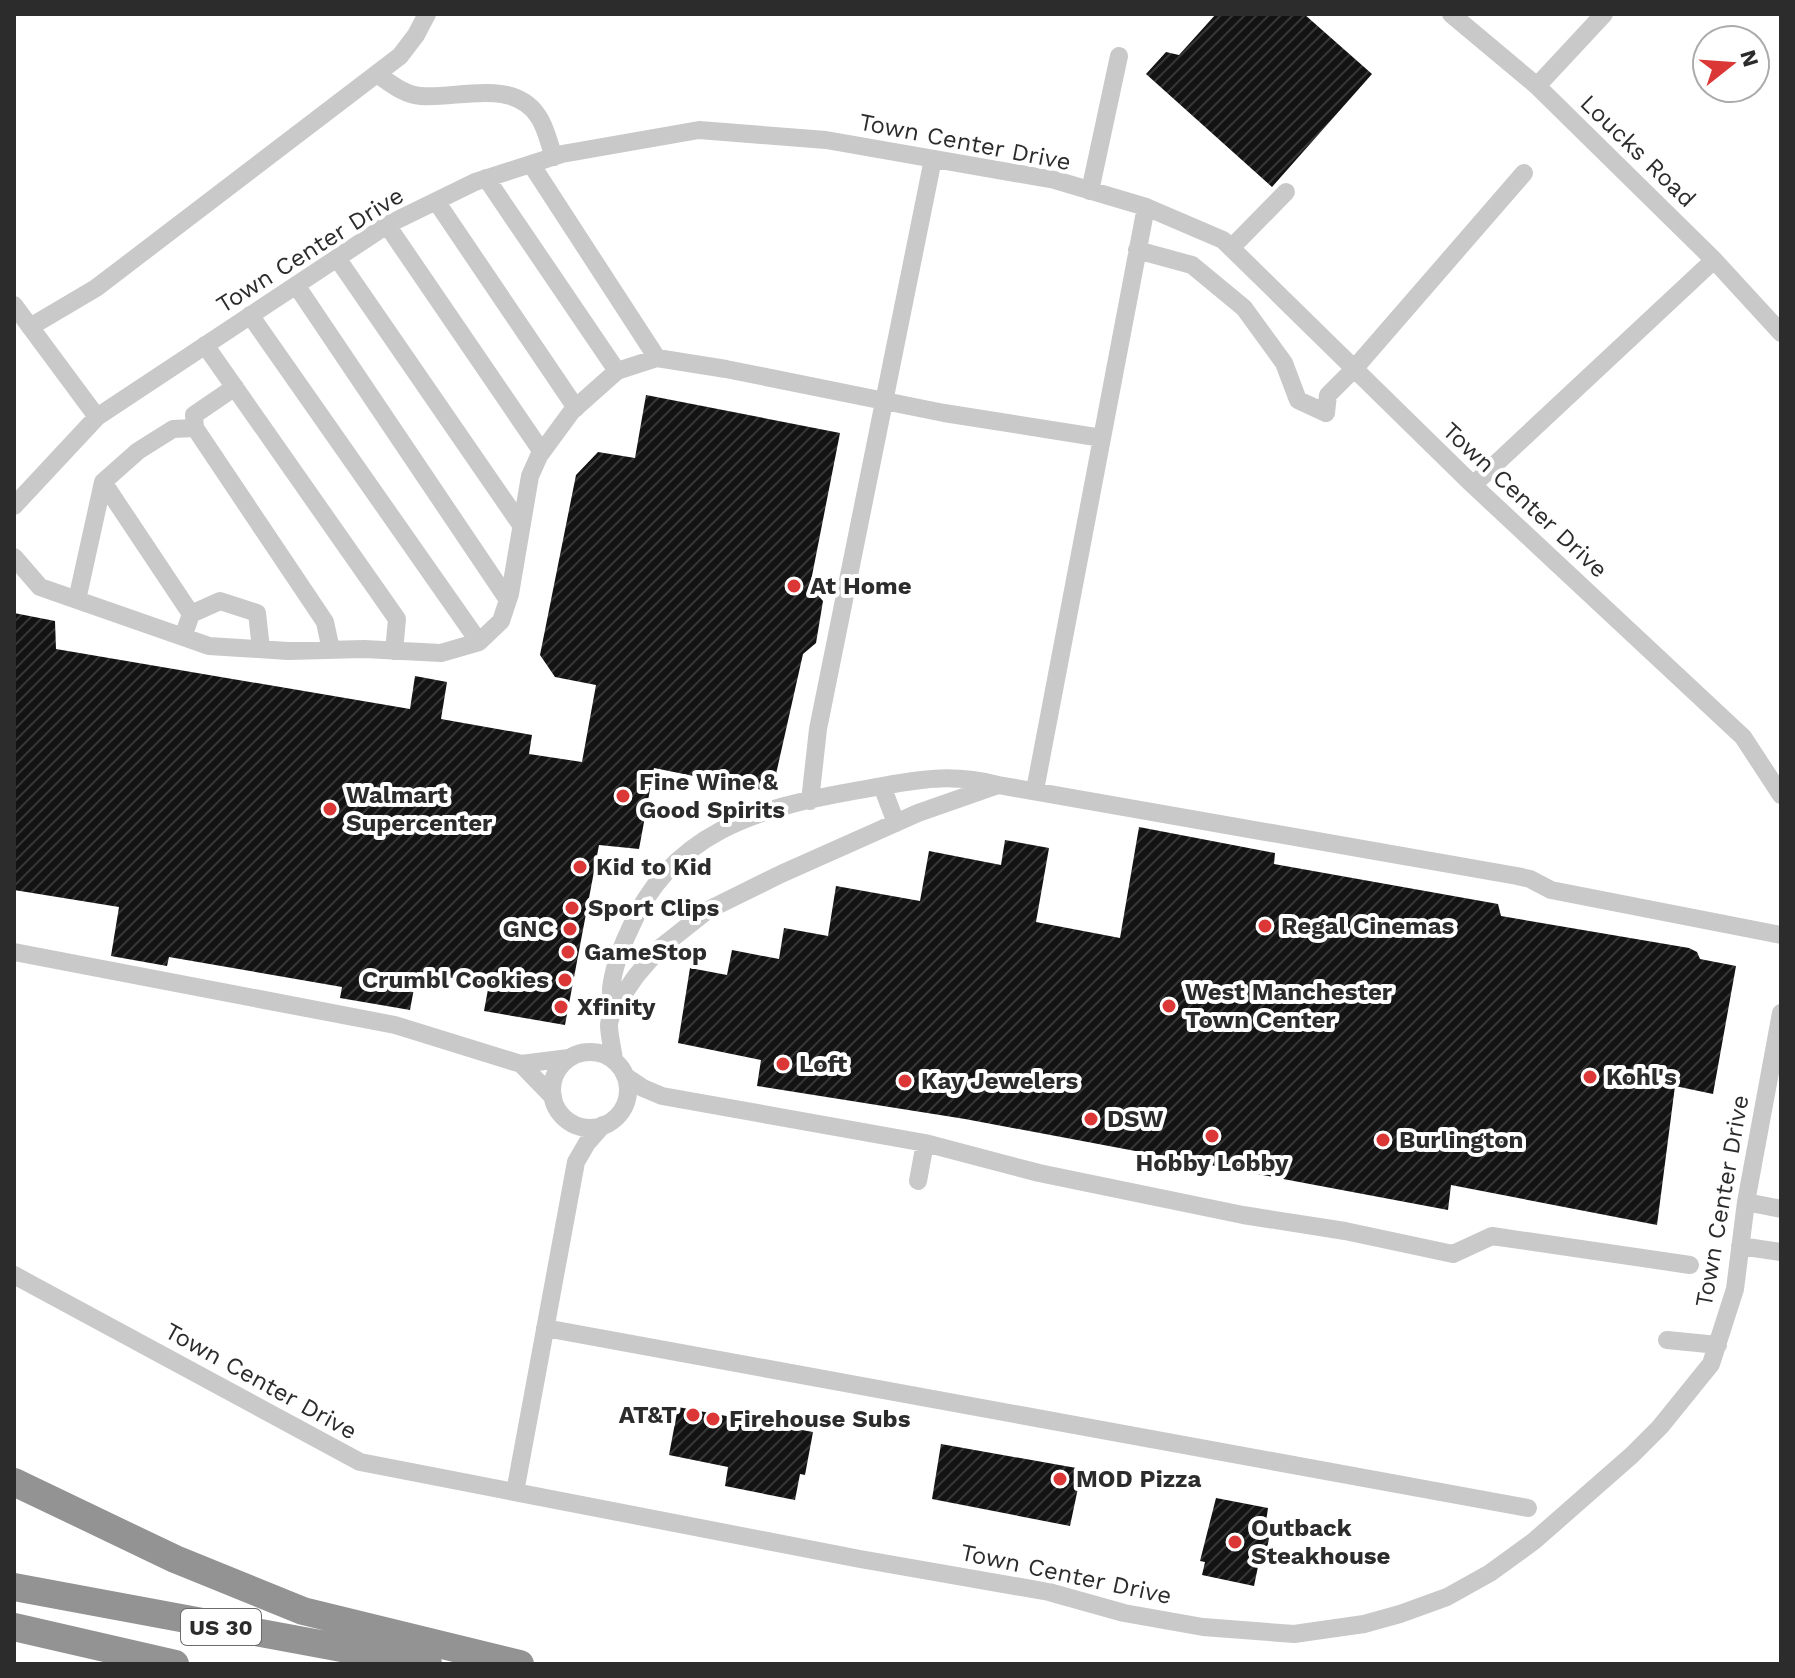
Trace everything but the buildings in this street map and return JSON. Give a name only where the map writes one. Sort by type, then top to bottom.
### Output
[{"type":"highway","points":[[14,1482],[175,1559],[303,1611],[520,1664]]},
{"type":"highway","name":"US 30","points":[[14,1587],[428,1664]]},
{"type":"highway","name":"US 30","points":[[14,1627],[175,1664]]},
{"type":"street","points":[[30,327],[96,288],[400,56],[427,14]]},
{"type":"street","name":"Loucks Road","points":[[1451,14],[1537,86],[1714,260],[1781,333]]},
{"type":"street","points":[[1537,86],[1604,14]]},
{"type":"street","points":[[1090,191],[1119,56]]},
{"type":"street","points":[[377,74],[401,91],[419,96],[511,94],[538,115],[554,157]]},
{"type":"street","name":"Town Center Drive","points":[[14,506],[97,417],[387,225],[486,178],[554,157],[699,130],[826,140],[1055,180],[1146,207],[1223,240],[1473,485],[1743,737],[1781,795]]},
{"type":"street","points":[[810,801],[818,729],[933,159]]},
{"type":"street","points":[[531,164],[657,358]]},
{"type":"street","points":[[1137,250],[1192,265],[1244,308],[1284,363],[1298,400],[1326,413],[1328,395],[1524,173]]},
{"type":"street","points":[[486,178],[617,371]]},
{"type":"street","points":[[1231,248],[1286,192]]},
{"type":"street","points":[[436,201],[576,408]]},
{"type":"street","points":[[1035,790],[1146,207]]},
{"type":"street","points":[[387,225],[542,452]]},
{"type":"street","points":[[337,258],[521,525]]},
{"type":"street","points":[[1473,485],[1714,260]]},
{"type":"street","points":[[296,285],[508,600]]},
{"type":"street","points":[[14,305],[97,417]]},
{"type":"street","points":[[250,315],[479,642]]},
{"type":"street","points":[[205,345],[397,619],[394,651]]},
{"type":"street","points":[[14,557],[40,587],[209,646],[441,653],[479,642],[501,621],[508,600],[530,476],[542,452],[576,408],[617,371],[657,358],[884,402],[1102,438]]},
{"type":"street","points":[[235,387],[194,415],[195,428],[325,622],[331,650]]},
{"type":"street","points":[[77,600],[103,482],[138,451],[173,429],[195,428]]},
{"type":"street","points":[[103,482],[191,614]]},
{"type":"street","points":[[183,637],[191,614],[220,601],[257,613],[261,649]]},
{"type":"street","points":[[619,1113],[627,1095],[611,1018],[611,988],[623,946],[646,894],[660,876],[692,846],[728,826],[810,801],[882,786],[957,777],[1517,876],[1551,890],[1781,935]]},
{"type":"street","points":[[576,1162],[570,1132],[556,1104],[553,1082],[556,1073],[611,1018],[646,964],[680,930],[708,910],[896,823],[998,785]]},
{"type":"street","points":[[882,786],[896,823]]},
{"type":"street","points":[[623,946],[646,964]]},
{"type":"street","points":[[14,952],[395,1025],[521,1064],[597,1053],[643,1088],[662,1096],[925,1143],[1039,1173],[1243,1215],[1345,1231],[1453,1254],[1492,1236],[1690,1265]]},
{"type":"street","name":"Town Center Drive","points":[[14,1275],[360,1462],[860,1559],[1049,1592],[1124,1613],[1203,1627],[1294,1634],[1364,1624],[1447,1597],[1490,1573],[1534,1541],[1632,1455],[1711,1364],[1735,1289],[1746,1202],[1781,1013]]},
{"type":"street","points":[[521,1064],[573,1124],[583,1127],[603,1125]]},
{"type":"street","points":[[515,1492],[576,1162],[603,1125],[619,1113],[662,1096]]},
{"type":"street","points":[[918,1181],[925,1143]]},
{"type":"street","points":[[1746,1202],[1781,1209]]},
{"type":"street","points":[[1740,1246],[1781,1252]]},
{"type":"street","points":[[545,1328],[1528,1508]]},
{"type":"street","points":[[1667,1340],[1718,1345]]},
{"type":"place","name":"At Home","points":[[794,586]]},
{"type":"place","name":"Fine Wine & Good Spirits","points":[[623,796]]},
{"type":"place","name":"Walmart Supercenter","points":[[330,809]]},
{"type":"place","name":"Kid to Kid","points":[[580,867]]},
{"type":"place","name":"Sport Clips","points":[[572,908]]},
{"type":"place","name":"Regal Cinemas","points":[[1265,926]]},
{"type":"place","name":"GNC","points":[[570,929]]},
{"type":"place","name":"GameStop","points":[[568,952]]},
{"type":"place","name":"Crumbl Cookies","points":[[565,980]]},
{"type":"place","name":"West Manchester Town Center","points":[[1169,1006]]},
{"type":"place","name":"Xfinity","points":[[561,1007]]},
{"type":"place","name":"Loft","points":[[783,1064]]},
{"type":"place","name":"Kohl's","points":[[1590,1077]]},
{"type":"place","name":"Kay Jewelers","points":[[905,1081]]},
{"type":"place","name":"DSW","points":[[1091,1119]]},
{"type":"place","name":"Hobby Lobby","points":[[1212,1136]]},
{"type":"place","name":"Burlington","points":[[1383,1140]]},
{"type":"place","name":"AT&T","points":[[693,1415]]},
{"type":"place","name":"Firehouse Subs","points":[[713,1419]]},
{"type":"place","name":"MOD Pizza","points":[[1060,1479]]},
{"type":"place","name":"Outback Steakhouse","points":[[1235,1542]]}]
